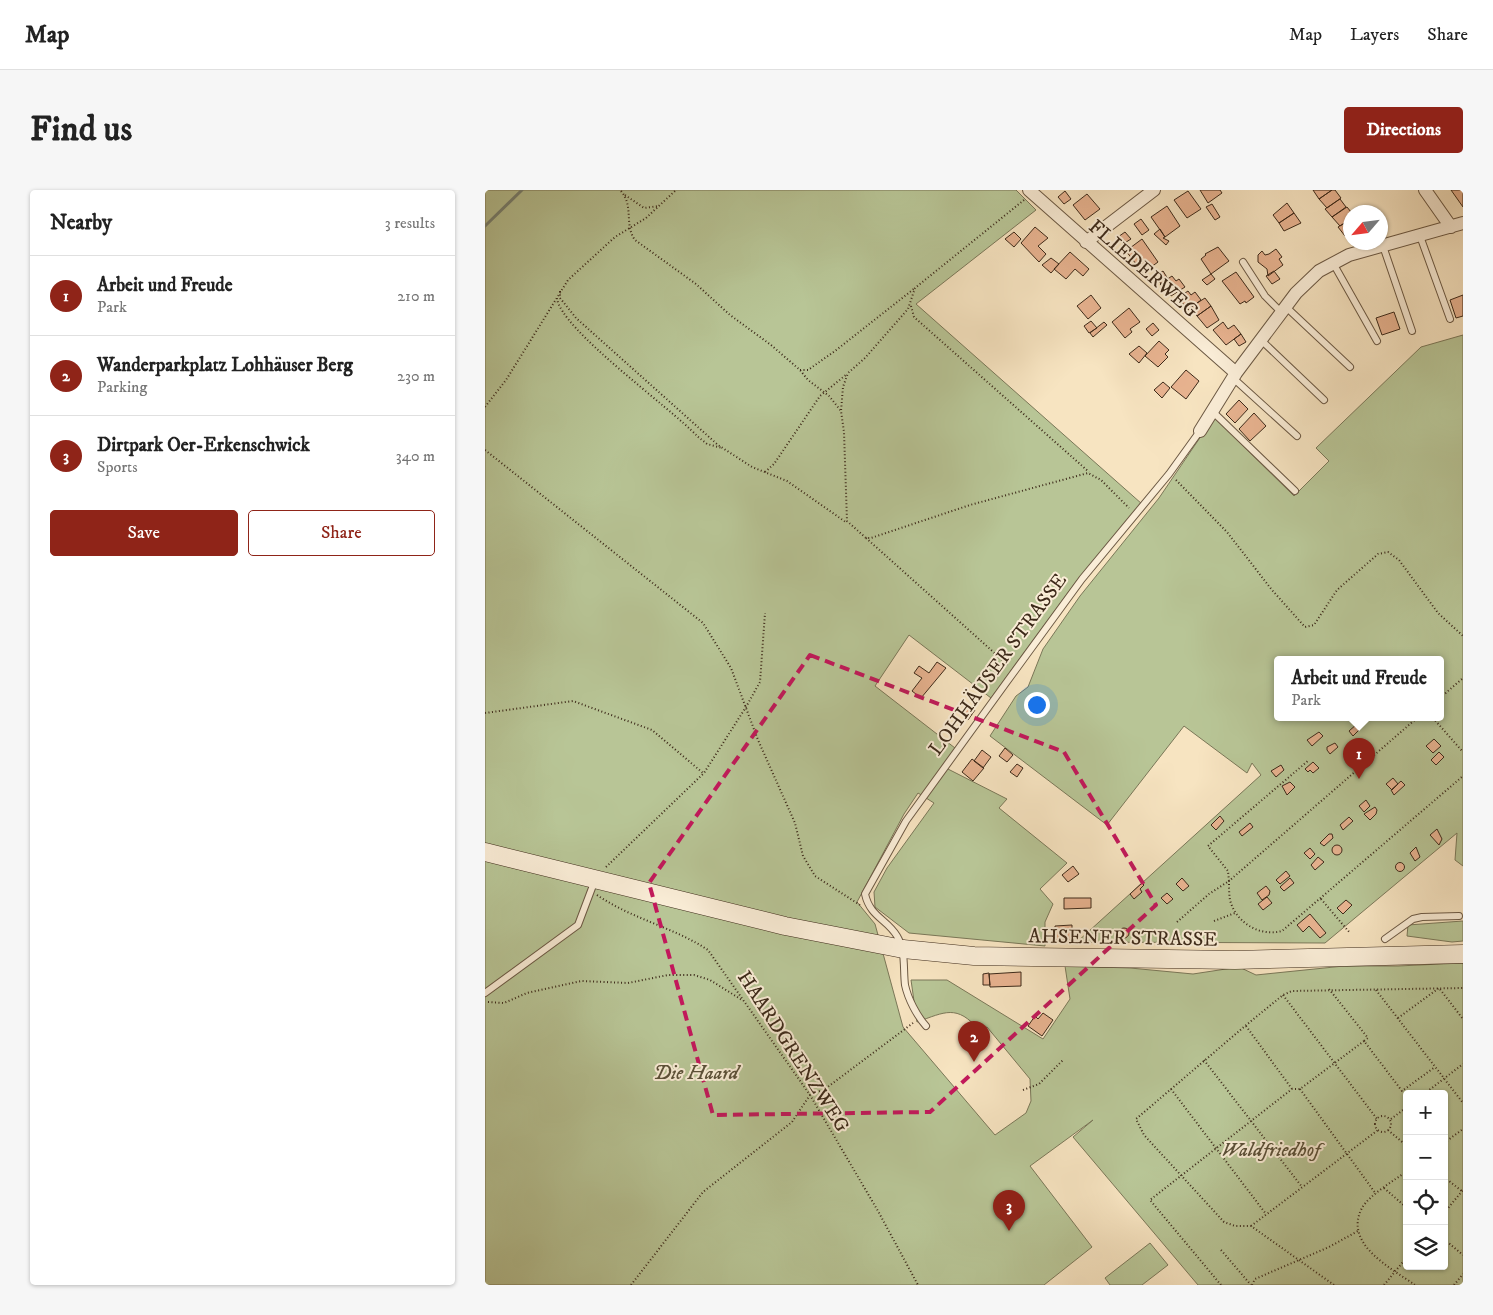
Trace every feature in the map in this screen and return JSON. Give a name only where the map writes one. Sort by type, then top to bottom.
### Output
[{"type":"main road","name":"AHSENER STRASSE","points":[[485,852],[593,884],[785,926],[903,948],[974,956],[1235,960],[1463,954]]},
{"type":"street","points":[[1086,242],[1154,190]]},
{"type":"street","points":[[1425,190],[1459,226]]},
{"type":"street","name":"FLIEDERWEG","points":[[1031,191],[1234,375]]},
{"type":"street","name":"LOHHÄUSER STRASSE","points":[[1388,245],[1459,226]]},
{"type":"street","name":"LOHHÄUSER STRASSE","points":[[1200,431],[1234,375],[1283,309],[1306,282],[1333,262],[1368,250]]},
{"type":"lane","points":[[1420,236],[1450,319]]},
{"type":"lane","points":[[1384,250],[1412,331]]},
{"type":"lane","points":[[1243,262],[1265,296],[1351,367]]},
{"type":"lane","points":[[1333,262],[1377,341]]},
{"type":"lane","points":[[1261,340],[1324,400]]},
{"type":"lane","points":[[1234,375],[1297,436]]},
{"type":"lane","points":[[1212,412],[1295,491]]},
{"type":"lane","name":"LOHHÄUSER STRASSE","points":[[903,948],[896,934],[867,905],[865,894],[901,829],[1082,579],[1169,474],[1200,431]]},
{"type":"lane","points":[[485,993],[578,925],[593,884]]},
{"type":"lane","points":[[1385,939],[1413,919],[1459,916]]},
{"type":"lane","points":[[903,948],[905,986],[919,1018],[926,1026]]},
{"type":"path","points":[[485,407],[506,380],[560,291],[572,276],[615,236],[646,218],[676,190]]},
{"type":"path","points":[[621,191],[644,208],[654,208],[662,203]]},
{"type":"path","points":[[621,191],[629,209],[629,228],[635,240],[696,284],[730,315],[771,345],[800,370],[808,380],[825,392],[841,411]]},
{"type":"path","points":[[800,370],[807,370],[830,354],[1001,220],[1031,191]]},
{"type":"path","points":[[762,472],[767,472],[774,464],[786,444],[825,392],[833,388],[865,358],[902,316],[911,304],[915,288]]},
{"type":"path","points":[[560,291],[560,298],[577,318],[725,449],[762,472],[787,481],[849,524],[1015,671]]},
{"type":"path","points":[[557,296],[557,303],[562,312],[610,360],[707,444],[725,449]]},
{"type":"path","points":[[911,304],[914,317]]},
{"type":"path","points":[[902,316],[909,314],[914,317],[1085,470],[1095,475],[1130,508],[1138,512]]},
{"type":"path","points":[[848,373],[842,393],[841,411],[844,432],[846,508],[849,524]]},
{"type":"path","points":[[820,389],[833,388]]},
{"type":"path","points":[[829,396],[833,388]]},
{"type":"path","points":[[485,450],[703,623],[731,668],[758,740],[795,823],[803,856],[815,876],[875,915]]},
{"type":"path","points":[[866,538],[892,532],[941,514],[1041,484],[1084,474],[1095,475]]},
{"type":"path","points":[[1169,474],[1227,532],[1272,590],[1305,627],[1314,625],[1337,590],[1378,554],[1389,552],[1399,560],[1438,613],[1463,636]]},
{"type":"path","points":[[593,884],[704,773],[746,707],[760,682],[765,613]]},
{"type":"path","points":[[1444,695],[1463,678]]},
{"type":"path","points":[[485,713],[573,701],[652,730],[704,773]]},
{"type":"path","points":[[1177,922],[1209,894],[1229,881],[1414,721]]},
{"type":"path","points":[[1436,721],[1463,752]]},
{"type":"path","points":[[1309,760],[1208,846],[1228,871],[1230,901],[1236,912],[1253,929],[1272,933],[1282,930],[1463,776]]},
{"type":"path","name":"HAARDGRENZWEG","points":[[593,884],[616,908],[689,937],[708,950],[810,1095],[878,1211],[918,1285]]},
{"type":"path","points":[[1321,898],[1350,933]]},
{"type":"path","points":[[1214,921],[1236,912]]},
{"type":"path","points":[[485,1002],[504,1003],[527,993],[581,980],[628,983],[668,975],[694,975],[710,980],[745,1001]]},
{"type":"path","points":[[1398,1018],[1439,988]]},
{"type":"path","points":[[1439,988],[1463,1020]]},
{"type":"path","points":[[1335,1285],[1251,1226],[1235,1226],[1225,1222],[1144,1136],[1136,1119],[1245,1026],[1283,995],[1291,991],[1463,988]]},
{"type":"path","points":[[1221,1285],[1150,1200],[1180,1174],[1292,1089],[1300,1089],[1368,1038],[1329,989]]},
{"type":"path","points":[[1375,989],[1463,1103]]},
{"type":"path","points":[[1283,995],[1377,1119]]},
{"type":"path","points":[[631,1285],[703,1192],[792,1122],[810,1095],[825,1089],[919,1018]]},
{"type":"path","points":[[1245,1026],[1292,1089]]},
{"type":"path","points":[[1364,1041],[1402,1091],[1435,1067]]},
{"type":"path","points":[[1023,1090],[1039,1084],[1063,1060]]},
{"type":"path","points":[[1204,1060],[1302,1187]]},
{"type":"path","points":[[1429,1090],[1463,1064]]},
{"type":"path","points":[[1170,1089],[1266,1214]]},
{"type":"path","points":[[1300,1089],[1376,1194]]},
{"type":"path","points":[[1390,1120],[1403,1110]]},
{"type":"path","points":[[1377,1119],[1384,1116],[1390,1120]]},
{"type":"path","points":[[1377,1119],[1375,1123],[1378,1130]]},
{"type":"path","points":[[1378,1130],[1381,1132],[1388,1130],[1391,1125],[1390,1120]]},
{"type":"path","points":[[1448,1140],[1463,1129]]},
{"type":"path","points":[[1251,1226],[1378,1130]]},
{"type":"path","points":[[1388,1130],[1403,1143]]},
{"type":"path","points":[[1403,1174],[1376,1194],[1362,1208],[1358,1230],[1365,1246],[1373,1255],[1415,1285]]},
{"type":"path","points":[[1448,1180],[1463,1191],[1448,1208]]},
{"type":"path","points":[[1384,1188],[1403,1205]]},
{"type":"path","points":[[1221,1250],[1251,1285],[1255,1278],[1299,1260],[1358,1230]]},
{"type":"path","points":[[1448,1242],[1463,1255]]},
{"type":"path","points":[[1384,1285],[1403,1262]]},
{"type":"path","points":[[1454,1285],[1463,1274]]},
{"type":"highlighted area","points":[[810,655],[1064,752],[1156,905],[930,1112],[713,1115],[649,883]]},
{"type":"green space","points":[[485,190],[1016,190],[1036,210],[916,304],[1142,504],[1078,579],[991,698],[909,635],[875,686],[955,748],[944,767],[1007,799],[999,808],[1067,863],[1040,889],[1053,904],[1045,922],[1045,946],[909,933],[875,907],[874,892],[887,868],[934,803],[918,793],[904,814],[857,902],[875,924],[903,1027],[995,1135],[1026,1113],[1031,1101],[1030,1079],[987,1027],[979,1030],[964,1016],[957,1013],[943,1013],[917,1022],[911,980],[947,980],[1043,1039],[1070,999],[1065,966],[1130,968],[1193,974],[1239,967],[1256,975],[1344,966],[1463,963],[1463,1285],[1198,1285],[1073,1137],[1093,1120],[1030,1166],[1092,1247],[1044,1285],[485,1285]]},
{"type":"green space","points":[[1463,335],[1463,866],[1455,860],[1457,833],[1325,943],[1077,942],[1261,775],[1252,763],[1247,773],[1184,726],[1107,825],[990,736],[1016,696],[1028,687],[1043,649],[1080,596],[1159,498],[1214,417],[1294,496],[1329,461],[1316,448],[1421,347]]},
{"type":"green space","points":[[1463,921],[1463,941],[1452,942],[1407,936],[1408,925]]},
{"type":"green space","points":[[1150,1243],[1168,1265],[1142,1285],[1110,1285],[1105,1278]]},
{"type":"building","points":[[1200,190],[1220,190],[1222,193],[1208,203]]},
{"type":"building","points":[[1313,190],[1332,190],[1319,199]]},
{"type":"building","points":[[1335,190],[1341,198],[1327,208],[1319,199]]},
{"type":"building","points":[[1451,190],[1463,190],[1463,207]]},
{"type":"building","points":[[1065,191],[1071,199],[1064,204],[1058,197]]},
{"type":"building","points":[[1188,191],[1201,209],[1187,218],[1174,200]]},
{"type":"building","points":[[1087,194],[1100,209],[1085,220],[1073,205]]},
{"type":"building","points":[[1340,199],[1344,205],[1343,209],[1332,217],[1325,209]]},
{"type":"building","points":[[1287,203],[1294,213],[1279,223],[1273,215]]},
{"type":"building","points":[[1212,204],[1220,217],[1215,220],[1206,207]]},
{"type":"building","points":[[1167,206],[1180,226],[1165,237],[1151,217]]},
{"type":"building","points":[[1343,210],[1343,224],[1340,226],[1332,217]]},
{"type":"building","points":[[1294,213],[1301,223],[1284,231],[1279,223]]},
{"type":"building","points":[[1141,219],[1149,230],[1142,235],[1134,224]]},
{"type":"building","points":[[1343,224],[1343,233],[1338,227]]},
{"type":"building","points":[[1035,227],[1048,238],[1038,246],[1046,254],[1039,262],[1021,243]]},
{"type":"building","points":[[1160,229],[1165,237],[1163,238],[1169,241],[1166,245],[1154,234]]},
{"type":"building","points":[[1014,232],[1021,239],[1014,247],[1005,239]]},
{"type":"building","points":[[1125,232],[1131,239],[1123,244],[1118,237]]},
{"type":"building","points":[[1142,239],[1158,262],[1143,273],[1126,251]]},
{"type":"building","points":[[1218,247],[1229,261],[1211,274],[1201,259],[1205,254]]},
{"type":"building","points":[[1276,249],[1282,257],[1279,259],[1283,265],[1268,276],[1267,269],[1258,262],[1258,255],[1262,251],[1265,255],[1269,254]]},
{"type":"building","points":[[1070,252],[1089,269],[1083,276],[1075,269],[1066,279],[1054,269]]},
{"type":"building","points":[[1051,258],[1059,264],[1051,273],[1042,265]]},
{"type":"building","points":[[1163,271],[1168,279],[1161,284],[1156,276]]},
{"type":"building","points":[[1274,271],[1280,279],[1272,284],[1266,276]]},
{"type":"building","points":[[1236,272],[1254,297],[1246,303],[1245,301],[1240,304],[1222,281]]},
{"type":"building","points":[[1211,274],[1215,279],[1207,285],[1202,280]]},
{"type":"building","points":[[1172,276],[1176,281],[1179,279],[1185,287],[1171,296],[1160,284]]},
{"type":"building","points":[[1188,291],[1191,295],[1195,292],[1201,300],[1188,310],[1181,301],[1179,303],[1176,299]]},
{"type":"building","points":[[1091,295],[1101,308],[1088,319],[1077,306]]},
{"type":"building","points":[[1463,295],[1463,316],[1456,318],[1450,300]]},
{"type":"building","points":[[1205,298],[1211,306],[1197,316],[1191,307]]},
{"type":"building","points":[[1211,306],[1219,320],[1207,328],[1197,316]]},
{"type":"building","points":[[1129,308],[1140,322],[1130,329],[1132,332],[1125,338],[1112,322]]},
{"type":"building","points":[[1394,312],[1400,329],[1382,335],[1376,318]]},
{"type":"building","points":[[1091,321],[1097,328],[1089,333],[1084,326]]},
{"type":"building","points":[[1104,322],[1107,325],[1093,337],[1090,333]]},
{"type":"building","points":[[1223,322],[1228,329],[1234,325],[1241,334],[1226,345],[1213,330]]},
{"type":"building","points":[[1153,323],[1159,330],[1152,336],[1146,329]]},
{"type":"building","points":[[1241,334],[1246,342],[1239,346],[1234,339]]},
{"type":"building","points":[[1159,341],[1169,350],[1165,354],[1168,357],[1158,367],[1145,356]]},
{"type":"building","points":[[1139,346],[1147,353],[1139,363],[1129,354]]},
{"type":"building","points":[[1186,370],[1199,381],[1186,399],[1171,387]]},
{"type":"building","points":[[1163,382],[1170,388],[1162,398],[1154,390]]},
{"type":"building","points":[[1239,400],[1248,409],[1235,423],[1226,414]]},
{"type":"building","points":[[1254,413],[1266,426],[1250,441],[1239,429]]},
{"type":"building","points":[[937,662],[946,668],[921,698],[912,691],[922,678],[914,673],[919,666],[929,673]]},
{"type":"building","points":[[967,705],[975,710],[968,720],[961,714]]},
{"type":"building","points":[[1357,724],[1361,728],[1353,736],[1349,731]]},
{"type":"building","points":[[1319,732],[1323,736],[1312,746],[1307,740]]},
{"type":"building","points":[[1434,739],[1441,746],[1433,753],[1426,746]]},
{"type":"building","points":[[1335,743],[1338,747],[1330,754],[1327,747]]},
{"type":"building","points":[[1005,748],[1013,755],[1007,762],[999,756]]},
{"type":"building","points":[[982,750],[991,757],[983,768],[974,761]]},
{"type":"building","points":[[1439,752],[1444,757],[1436,765],[1431,760]]},
{"type":"building","points":[[972,759],[984,768],[973,781],[962,772]]},
{"type":"building","points":[[1313,762],[1319,768],[1313,773],[1310,770],[1308,772],[1305,769]]},
{"type":"building","points":[[1017,764],[1023,768],[1017,777],[1010,772]]},
{"type":"building","points":[[1281,765],[1284,770],[1276,777],[1271,771]]},
{"type":"building","points":[[1393,778],[1398,784],[1392,790],[1386,784]]},
{"type":"building","points":[[1401,781],[1405,785],[1394,795],[1391,790]]},
{"type":"building","points":[[1290,782],[1295,787],[1287,795],[1282,786]]},
{"type":"building","points":[[1366,800],[1370,806],[1364,812],[1359,806]]},
{"type":"building","points":[[1375,807],[1377,810],[1376,814],[1370,820],[1364,814]]},
{"type":"building","points":[[1220,816],[1224,821],[1216,830],[1211,825]]},
{"type":"building","points":[[1349,817],[1353,821],[1343,830],[1340,825]]},
{"type":"building","points":[[1250,823],[1253,827],[1242,836],[1239,832]]},
{"type":"building","points":[[1437,829],[1442,839],[1439,845],[1430,835]]},
{"type":"building","points":[[1329,834],[1332,834],[1333,838],[1324,846],[1320,843]]},
{"type":"building","points":[[1335,845],[1339,845],[1342,850],[1341,854],[1335,855],[1332,852],[1332,848]]},
{"type":"building","points":[[1416,847],[1420,857],[1415,861],[1410,853]]},
{"type":"building","points":[[1310,848],[1315,854],[1310,859],[1304,853]]},
{"type":"building","points":[[1318,857],[1324,862],[1315,870],[1311,865]]},
{"type":"building","points":[[1400,862],[1405,867],[1400,872],[1395,867]]},
{"type":"building","points":[[1073,866],[1079,874],[1068,882],[1062,875]]},
{"type":"building","points":[[1286,871],[1290,876],[1280,884],[1276,880]]},
{"type":"building","points":[[1182,878],[1189,886],[1183,891],[1176,884]]},
{"type":"building","points":[[1290,878],[1294,883],[1284,891],[1280,887]]},
{"type":"building","points":[[1142,883],[1144,885],[1140,889],[1142,892],[1134,899],[1130,894]]},
{"type":"building","points":[[1266,886],[1270,891],[1269,895],[1262,900],[1257,893]]},
{"type":"building","points":[[1167,893],[1173,899],[1167,904],[1161,898]]},
{"type":"building","points":[[1267,897],[1272,903],[1263,910],[1258,904]]},
{"type":"building","points":[[1064,898],[1091,898],[1091,908],[1064,909]]},
{"type":"building","points":[[1346,900],[1352,905],[1343,914],[1337,908]]},
{"type":"building","points":[[1310,914],[1326,933],[1320,938],[1309,926],[1303,932],[1297,925]]},
{"type":"building","points":[[1072,925],[1072,940],[1055,940],[1055,926]]},
{"type":"building","points":[[1122,928],[1126,928],[1129,933],[1128,937],[1122,938],[1119,935],[1119,931]]},
{"type":"building","points":[[1021,972],[1021,986],[990,987],[989,974]]},
{"type":"building","points":[[989,973],[990,985],[983,985],[983,974]]},
{"type":"building","points":[[1043,1013],[1053,1020],[1042,1036],[1028,1026],[1035,1016],[1038,1019]]},
{"type":"waterway","points":[[485,226],[522,190]]},
{"type":"place","name":"Arbeit und Freude","points":[[1359,779]]},
{"type":"place","name":"Wanderparkplatz Lohhäuser Berg","points":[[974,1062]]},
{"type":"place","name":"Dirtpark Oer-Erkenschwick","points":[[1009,1231]]},
{"type":"park label","name":"Die Haard","points":[[696,1072]]},
{"type":"park label","name":"Waldfriedhof","points":[[1271,1149]]}]
